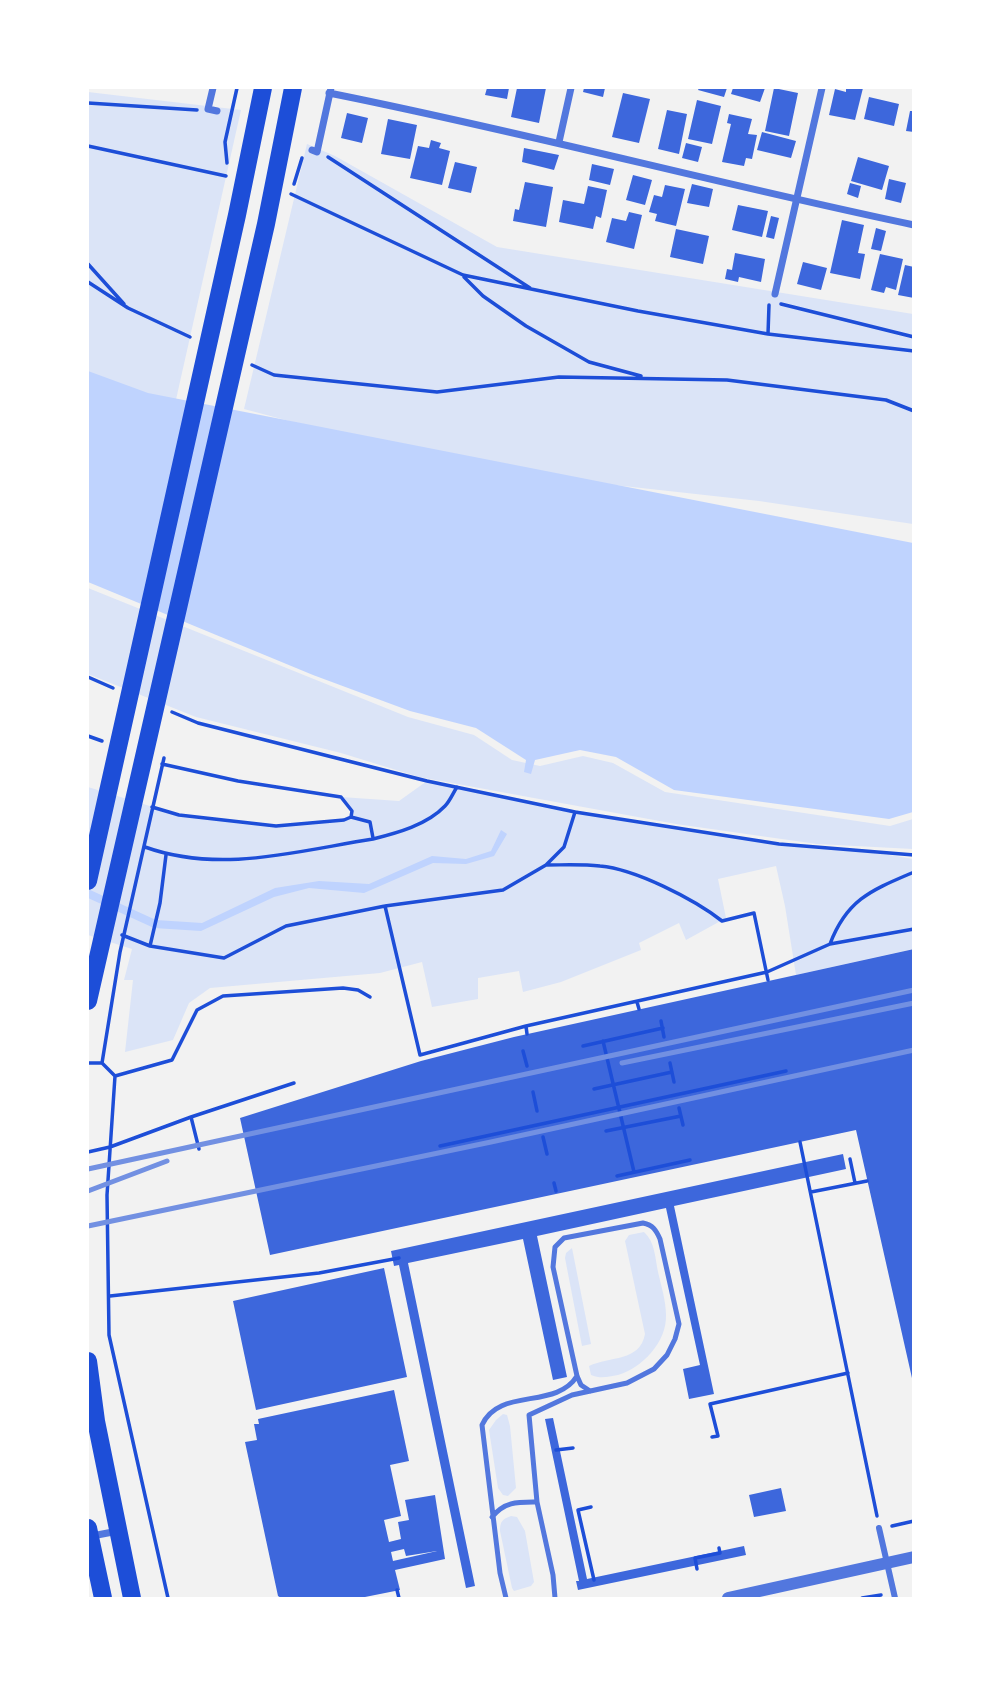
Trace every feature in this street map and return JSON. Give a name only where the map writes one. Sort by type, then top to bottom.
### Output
[{"type":"main road","points":[[88,881],[263,88]]},
{"type":"main road","points":[[88,1001],[138,795],[148,732],[266,224],[293,88]]},
{"type":"main road","points":[[88,1361],[96,1421],[132,1598]]},
{"type":"main road","points":[[88,1534],[103,1598]]},
{"type":"street","points":[[213,88],[213,110]]},
{"type":"street","points":[[559,142],[571,88]]},
{"type":"street","points":[[775,294],[822,88]]},
{"type":"street","points":[[314,151],[330,90],[559,142],[797,201],[914,225]]},
{"type":"street","points":[[879,1528],[894,1598]]},
{"type":"street","points":[[88,1534],[118,1531]]},
{"type":"street","points":[[728,1598],[914,1557]]},
{"type":"lane","points":[[555,1598],[537,1502],[529,1415],[572,1395],[627,1383],[654,1369],[667,1355],[679,1324],[660,1239],[655,1228],[650,1225],[643,1223],[564,1238],[555,1247],[553,1267],[577,1376],[581,1385],[590,1391]]},
{"type":"lane","points":[[506,1598],[500,1573],[492,1517],[489,1468],[481,1429],[485,1419],[502,1405],[564,1390],[577,1376]]},
{"type":"lane","points":[[492,1517],[508,1503],[537,1502]]},
{"type":"path","points":[[88,146],[229,177],[225,142],[237,88]]},
{"type":"path","points":[[88,103],[213,110]]},
{"type":"path","points":[[314,151],[328,157],[532,289]]},
{"type":"path","points":[[291,194],[463,275],[638,312],[768,334],[914,351]]},
{"type":"path","points":[[88,264],[128,308]]},
{"type":"path","points":[[463,275],[483,296],[526,326],[589,362],[649,378]]},
{"type":"path","points":[[88,282],[128,308],[201,342]]},
{"type":"path","points":[[775,294],[776,301],[784,306],[914,337]]},
{"type":"path","points":[[768,306],[768,334]]},
{"type":"path","points":[[249,364],[274,375],[437,392],[559,377],[727,380],[886,400],[914,411]]},
{"type":"path","points":[[88,677],[124,693]]},
{"type":"path","points":[[161,708],[198,723],[427,781],[575,811],[779,844],[914,855]]},
{"type":"path","points":[[102,1063],[120,952],[166,751]]},
{"type":"path","points":[[143,759],[238,781],[341,797],[352,811],[351,817]]},
{"type":"path","points":[[140,845],[166,855],[232,862],[373,839],[396,834],[425,821],[444,806],[457,787]]},
{"type":"path","points":[[138,795],[179,815],[276,826],[344,820],[351,817],[370,822],[373,839]]},
{"type":"path","points":[[113,931],[150,946],[224,958],[286,926],[385,906],[503,890],[546,865],[564,848],[575,811]]},
{"type":"path","points":[[150,946],[160,903],[166,855]]},
{"type":"path","points":[[546,865],[602,866],[660,884],[710,911],[722,921],[754,913],[768,980]]},
{"type":"path","points":[[830,944],[836,928],[858,900],[877,887],[914,872]]},
{"type":"path","points":[[385,906],[420,1055],[526,1026],[767,972],[830,944],[914,929]]},
{"type":"path","points":[[115,1076],[172,1060],[197,1010],[222,996],[343,988],[358,990],[370,997]]},
{"type":"path","points":[[637,1002],[639,1009]]},
{"type":"path","points":[[661,1021],[664,1037]]},
{"type":"path","points":[[526,1026],[527,1034]]},
{"type":"path","points":[[583,1046],[663,1028]]},
{"type":"path","points":[[603,1041],[634,1172]]},
{"type":"path","points":[[523,1051],[527,1066]]},
{"type":"path","points":[[88,1063],[102,1063],[115,1076],[107,1237],[109,1335],[168,1598]]},
{"type":"path","points":[[670,1063],[674,1082]]},
{"type":"path","points":[[440,1146],[786,1071]]},
{"type":"path","points":[[594,1088],[672,1072]]},
{"type":"path","points":[[88,1152],[110,1147],[294,1083]]},
{"type":"path","points":[[533,1092],[537,1111]]},
{"type":"path","points":[[680,1108],[683,1125]]},
{"type":"path","points":[[606,1132],[681,1116]]},
{"type":"path","points":[[191,1117],[199,1149]]},
{"type":"path","points":[[543,1137],[547,1154]]},
{"type":"path","points":[[800,1142],[879,1528],[914,1521]]},
{"type":"path","points":[[617,1175],[690,1161],[689,1154]]},
{"type":"path","points":[[850,1159],[855,1184]]},
{"type":"path","points":[[811,1192],[867,1181]]},
{"type":"path","points":[[554,1183],[556,1191]]},
{"type":"path","points":[[110,1296],[319,1273],[399,1258]]},
{"type":"path","points":[[712,1437],[718,1436],[710,1404],[848,1373]]},
{"type":"path","points":[[556,1450],[573,1448]]},
{"type":"path","points":[[591,1507],[578,1510],[594,1580]]},
{"type":"path","points":[[697,1569],[695,1558],[720,1553],[719,1548]]},
{"type":"path","points":[[397,1590],[399,1598]]},
{"type":"shaded area","points":[[88,92],[241,110],[175,404],[88,375]]},
{"type":"shaded area","points":[[307,144],[335,156],[497,247],[913,314],[913,524],[759,501],[587,482],[387,447],[244,409]]},
{"type":"shaded area","points":[[88,588],[408,717],[474,735],[512,760],[540,766],[583,756],[613,763],[665,792],[890,826],[913,819],[913,849],[817,844],[676,824],[419,777],[341,753],[196,717],[88,674]]},
{"type":"shaded area","points":[[427,781],[687,830],[913,859],[913,949],[796,975],[776,866],[718,879],[726,918],[686,940],[679,923],[639,943],[641,950],[561,982],[523,992],[519,971],[478,978],[478,999],[432,1007],[422,962],[380,973],[210,988],[189,1003],[173,1040],[125,1052],[133,980],[124,980],[132,949],[88,935],[88,787],[179,815],[276,826],[344,820],[351,817],[352,811],[341,797],[399,801]]},
{"type":"shaded area","points":[[644,1232],[652,1245],[664,1299],[666,1315],[662,1335],[644,1360],[627,1372],[604,1377],[591,1375],[589,1366],[631,1354],[642,1343],[645,1334],[625,1241],[629,1235]]},
{"type":"shaded area","points":[[572,1248],[591,1344],[582,1346],[565,1258]]},
{"type":"shaded area","points":[[503,1414],[507,1415],[510,1426],[516,1488],[508,1496],[503,1495],[498,1488],[489,1430]]},
{"type":"shaded area","points":[[511,1516],[517,1517],[525,1531],[534,1582],[531,1586],[514,1591],[500,1531],[502,1521]]},
{"type":"water","points":[[88,371],[148,393],[913,543],[913,812],[889,819],[674,790],[616,757],[580,750],[535,760],[531,774],[524,772],[526,760],[476,728],[410,711],[313,675],[88,582]]},
{"type":"water","points":[[501,830],[507,834],[494,856],[466,864],[433,863],[364,893],[309,888],[274,897],[201,931],[154,928],[88,898],[88,889],[156,920],[202,923],[275,888],[319,881],[369,884],[432,856],[466,859],[491,851]]},
{"type":"building","points":[[487,88],[509,88],[507,99],[485,95]]},
{"type":"building","points":[[517,88],[546,88],[539,123],[511,117]]},
{"type":"building","points":[[584,88],[605,88],[603,97],[583,92]]},
{"type":"building","points":[[727,88],[724,97],[698,90]]},
{"type":"building","points":[[733,88],[765,88],[760,102],[731,94]]},
{"type":"building","points":[[774,88],[798,93],[789,136],[765,131]]},
{"type":"building","points":[[846,88],[863,88],[855,120],[829,115],[835,89],[846,92]]},
{"type":"building","points":[[623,93],[650,99],[639,143],[612,137]]},
{"type":"building","points":[[869,97],[899,104],[894,126],[864,119]]},
{"type":"building","points":[[697,100],[721,106],[712,144],[688,139]]},
{"type":"building","points":[[667,110],[687,114],[679,154],[658,149]]},
{"type":"building","points":[[910,111],[914,111],[914,132],[906,131]]},
{"type":"building","points":[[347,113],[368,118],[362,143],[341,138]]},
{"type":"building","points":[[729,114],[752,119],[748,134],[757,135],[752,159],[746,158],[744,166],[722,162],[731,124],[727,123]]},
{"type":"building","points":[[388,119],[417,125],[410,159],[381,154]]},
{"type":"building","points":[[762,132],[796,141],[791,158],[757,150]]},
{"type":"building","points":[[431,140],[441,143],[439,148],[450,151],[442,185],[410,178],[418,146],[429,148]]},
{"type":"building","points":[[686,143],[702,147],[698,162],[682,158]]},
{"type":"building","points":[[524,148],[559,155],[554,170],[522,162]]},
{"type":"building","points":[[858,157],[889,166],[882,190],[851,181]]},
{"type":"building","points":[[455,162],[477,167],[471,193],[448,188]]},
{"type":"building","points":[[592,164],[614,169],[610,185],[589,180]]},
{"type":"building","points":[[633,175],[652,180],[645,205],[626,200]]},
{"type":"building","points":[[889,179],[906,183],[901,203],[885,199]]},
{"type":"building","points":[[525,182],[553,187],[546,227],[513,221],[515,209],[519,210]]},
{"type":"building","points":[[850,183],[861,186],[858,198],[847,194]]},
{"type":"building","points":[[692,184],[713,189],[709,207],[687,203]]},
{"type":"building","points":[[665,185],[685,189],[676,226],[655,221],[657,214],[649,212],[654,195],[662,197]]},
{"type":"building","points":[[588,186],[607,190],[601,218],[596,216],[593,229],[559,222],[563,200],[584,204]]},
{"type":"building","points":[[738,205],[768,211],[762,237],[732,230]]},
{"type":"building","points":[[629,212],[642,215],[634,249],[606,242],[612,218],[626,221]]},
{"type":"building","points":[[771,216],[779,218],[774,239],[766,237]]},
{"type":"building","points":[[842,220],[864,225],[858,253],[865,254],[860,279],[830,273]]},
{"type":"building","points":[[876,228],[886,231],[881,251],[871,249]]},
{"type":"building","points":[[676,229],[709,236],[703,264],[670,257]]},
{"type":"building","points":[[735,253],[765,259],[761,282],[739,277],[738,282],[725,279],[727,269],[732,270]]},
{"type":"building","points":[[880,254],[903,259],[896,290],[886,287],[884,293],[871,290]]},
{"type":"building","points":[[803,262],[827,268],[821,290],[797,284]]},
{"type":"building","points":[[905,265],[914,267],[914,298],[898,295]]},
{"type":"building","points":[[914,949],[914,1387],[856,1130],[270,1255],[240,1118],[421,1061],[514,1037]]},
{"type":"building","points":[[843,1154],[846,1169],[674,1206],[714,1394],[689,1399],[683,1369],[700,1365],[666,1208],[537,1236],[567,1377],[553,1380],[523,1239],[408,1263],[475,1586],[466,1588],[399,1265],[394,1266],[391,1251]]},
{"type":"building","points":[[384,1268],[407,1377],[256,1410],[233,1301]]},
{"type":"building","points":[[394,1390],[409,1461],[390,1465],[401,1516],[384,1520],[389,1542],[401,1539],[398,1522],[409,1520],[405,1500],[435,1495],[445,1559],[395,1570],[400,1590],[360,1598],[278,1596],[245,1442],[257,1440],[254,1424],[259,1424],[258,1419]],"holes":[[[404,1549],[406,1556],[437,1551],[393,1561],[391,1552]]]},
{"type":"building","points":[[553,1418],[587,1579],[744,1546],[746,1555],[578,1590],[576,1581],[579,1581],[545,1419]]},
{"type":"building","points":[[781,1488],[786,1511],[754,1517],[749,1495]]},
{"type":"railway","points":[[88,1169],[914,990]]},
{"type":"railway","points":[[622,1063],[914,1003]]},
{"type":"railway","points":[[88,1226],[914,1050]]},
{"type":"railway","points":[[88,1191],[167,1161]]}]
